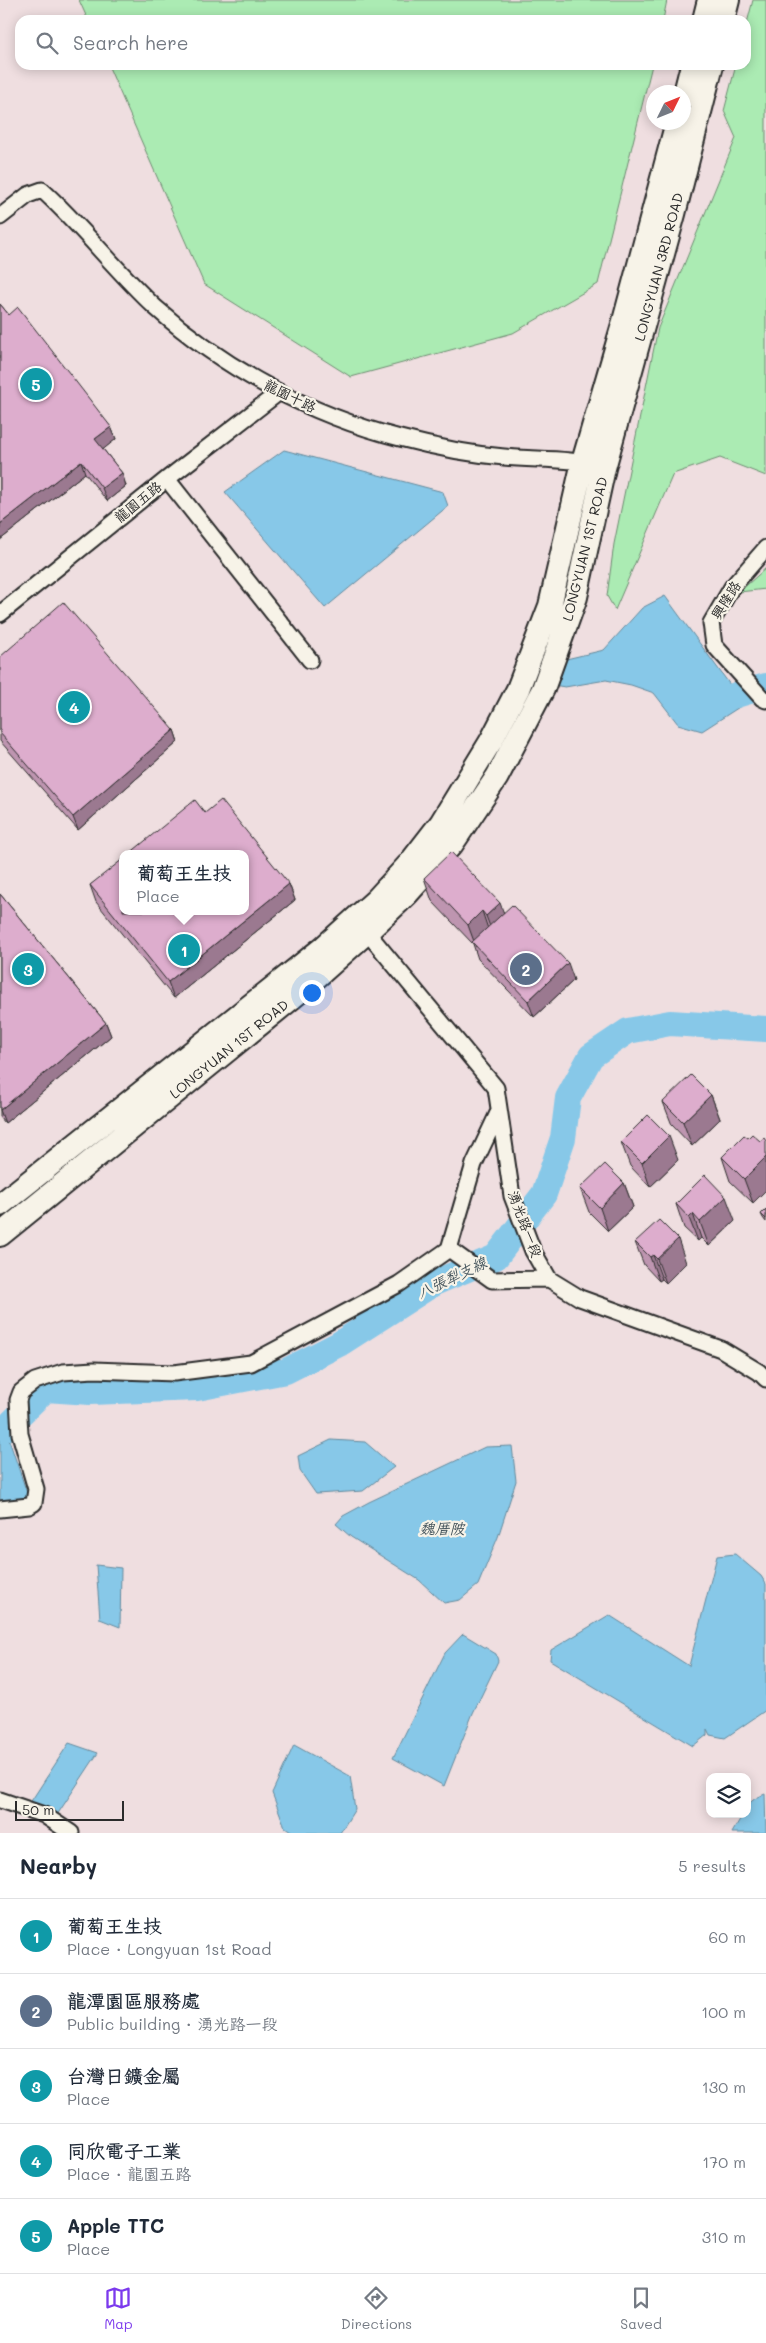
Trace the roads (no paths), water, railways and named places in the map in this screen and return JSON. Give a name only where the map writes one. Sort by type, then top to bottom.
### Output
[{"type":"street","points":[[705,15],[709,0]]},
{"type":"street","points":[[724,15],[728,0]]},
{"type":"street","points":[[687,85],[691,70]]},
{"type":"street","name":"LONGYUAN 3RD ROAD","points":[[594,465],[674,214],[711,70]]},
{"type":"street","name":"LONGYUAN 3RD ROAD","points":[[594,465],[624,321],[675,130]]},
{"type":"street","name":"龍園十路","points":[[0,217],[28,195],[42,190],[58,204],[110,262],[156,307],[204,346],[278,394],[342,420],[434,446],[503,457],[594,465]]},
{"type":"street","name":"龍園五路","points":[[0,614],[167,479],[278,394]]},
{"type":"street","name":"LONGYUAN 1ST ROAD","points":[[1,1202],[309,959],[407,894],[452,844],[497,777],[526,725],[546,680],[576,597],[594,465]]},
{"type":"street","points":[[167,479],[310,660]]},
{"type":"street","name":"興隆路","points":[[764,699],[714,645],[711,623],[732,587],[766,548]]},
{"type":"street","name":"LONGYUAN 1ST ROAD","points":[[0,1234],[302,989],[361,925]]},
{"type":"street","name":"湧光路一段","points":[[361,925],[496,1088],[512,1196],[534,1250],[549,1279]]},
{"type":"street","points":[[0,1509],[29,1506],[34,1503],[36,1489],[20,1434],[18,1400],[21,1392],[35,1381],[64,1372],[94,1370],[174,1373],[251,1363],[399,1284],[449,1250],[474,1164],[499,1111]]},
{"type":"street","points":[[1,1202],[18,1220]]},
{"type":"street","points":[[449,1250],[492,1280],[549,1279],[580,1298],[722,1349],[759,1372],[766,1379]]},
{"type":"street","points":[[0,1800],[44,1815],[71,1833]]},
{"type":"water","points":[[284,450],[443,492],[448,506],[325,608],[225,492]]},
{"type":"water","points":[[665,596],[744,704],[702,731],[678,724],[654,693],[631,685],[606,680],[565,687],[553,685],[562,660],[604,650],[642,608]]},
{"type":"water","points":[[4,1425],[29,1499],[0,1502],[0,1427]]},
{"type":"water","points":[[331,1440],[365,1442],[394,1467],[363,1491],[316,1494],[300,1471],[298,1456]]},
{"type":"water","name":"魏厝陂","points":[[512,1446],[516,1481],[498,1537],[478,1585],[460,1600],[444,1603],[419,1580],[351,1537],[336,1524],[343,1516],[369,1502],[485,1447]]},
{"type":"water","points":[[735,1554],[761,1576],[766,1584],[766,1710],[725,1738],[710,1735],[707,1729],[707,1735],[693,1746],[550,1660],[551,1650],[609,1615],[689,1666],[717,1556]]},
{"type":"water","points":[[96,1565],[121,1568],[120,1627],[100,1619]]},
{"type":"water","points":[[463,1634],[496,1654],[498,1661],[473,1713],[444,1786],[393,1758],[445,1653]]},
{"type":"water","points":[[69,1743],[98,1753],[57,1815],[26,1809]]},
{"type":"water","points":[[294,1745],[350,1776],[355,1809],[340,1833],[294,1833],[285,1827],[272,1793]]},
{"type":"water","points":[[765,1794],[766,1833],[732,1833],[741,1818],[751,1818],[751,1802]]},
{"type":"waterway","points":[[736,695],[766,686]]},
{"type":"waterway","name":"八張犁支線","points":[[6,1428],[46,1389],[90,1392],[197,1388],[286,1371],[339,1344],[434,1283],[496,1257],[544,1194],[563,1138],[568,1098],[591,1056],[628,1031],[670,1023],[766,1029]]},
{"type":"place","name":"Apple TTC","points":[[36,384]]},
{"type":"place","name":"同欣電子工業","points":[[74,707]]},
{"type":"place","name":"葡萄王生技","points":[[184,950]]},
{"type":"place","name":"台灣日鑛金屬","points":[[28,969]]},
{"type":"place","name":"龍潭園區服務處","points":[[526,969]]}]
